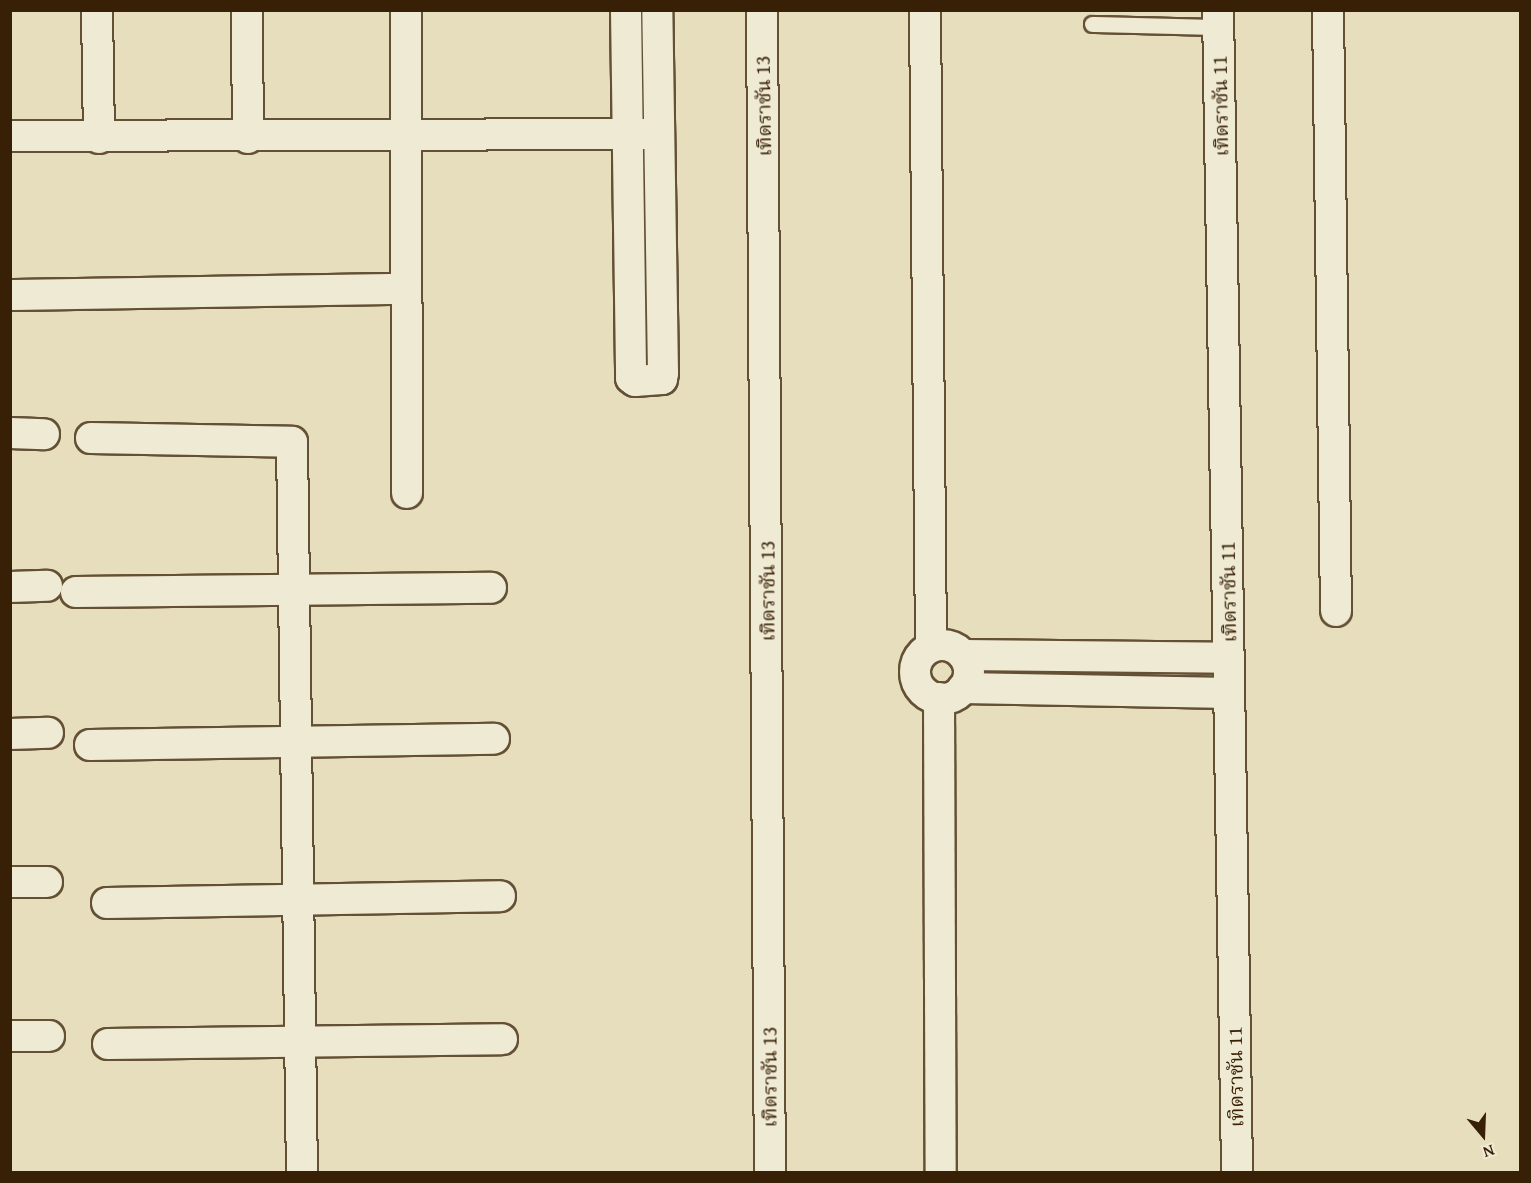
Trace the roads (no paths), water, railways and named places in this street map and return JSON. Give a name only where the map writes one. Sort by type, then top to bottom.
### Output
[{"type":"street","points":[[97,10],[99,138]]},
{"type":"street","points":[[247,10],[248,138]]},
{"type":"street","points":[[406,10],[407,493]]},
{"type":"street","points":[[626,10],[632,378],[656,381],[663,373],[657,10]]},
{"type":"street","name":"เทิดราชัน 13","points":[[762,10],[770,1173]]},
{"type":"street","points":[[925,10],[931,647]]},
{"type":"street","points":[[1328,10],[1335,610]]},
{"type":"street","name":"เทิดราชัน 11","points":[[1218,19],[1237,1173]]},
{"type":"street","points":[[10,136],[248,138],[628,136],[658,133]]},
{"type":"street","points":[[10,295],[406,289]]},
{"type":"street","points":[[10,433],[44,434]]},
{"type":"street","points":[[92,438],[292,441],[302,1173]]},
{"type":"street","points":[[10,587],[62,589],[491,588]]},
{"type":"street","points":[[1228,658],[963,655],[948,645],[931,647],[918,659],[915,676],[923,691],[951,693],[1229,693]]},
{"type":"street","points":[[941,1173],[951,693],[969,672],[963,655]]},
{"type":"street","points":[[10,734],[48,733]]},
{"type":"street","points":[[90,745],[296,745],[494,739]]},
{"type":"street","points":[[10,882],[47,882]]},
{"type":"street","points":[[107,903],[298,897],[500,896]]},
{"type":"street","points":[[10,1036],[49,1036]]},
{"type":"street","points":[[108,1044],[502,1039]]},
{"type":"lane","points":[[1092,24],[1218,19]]}]
